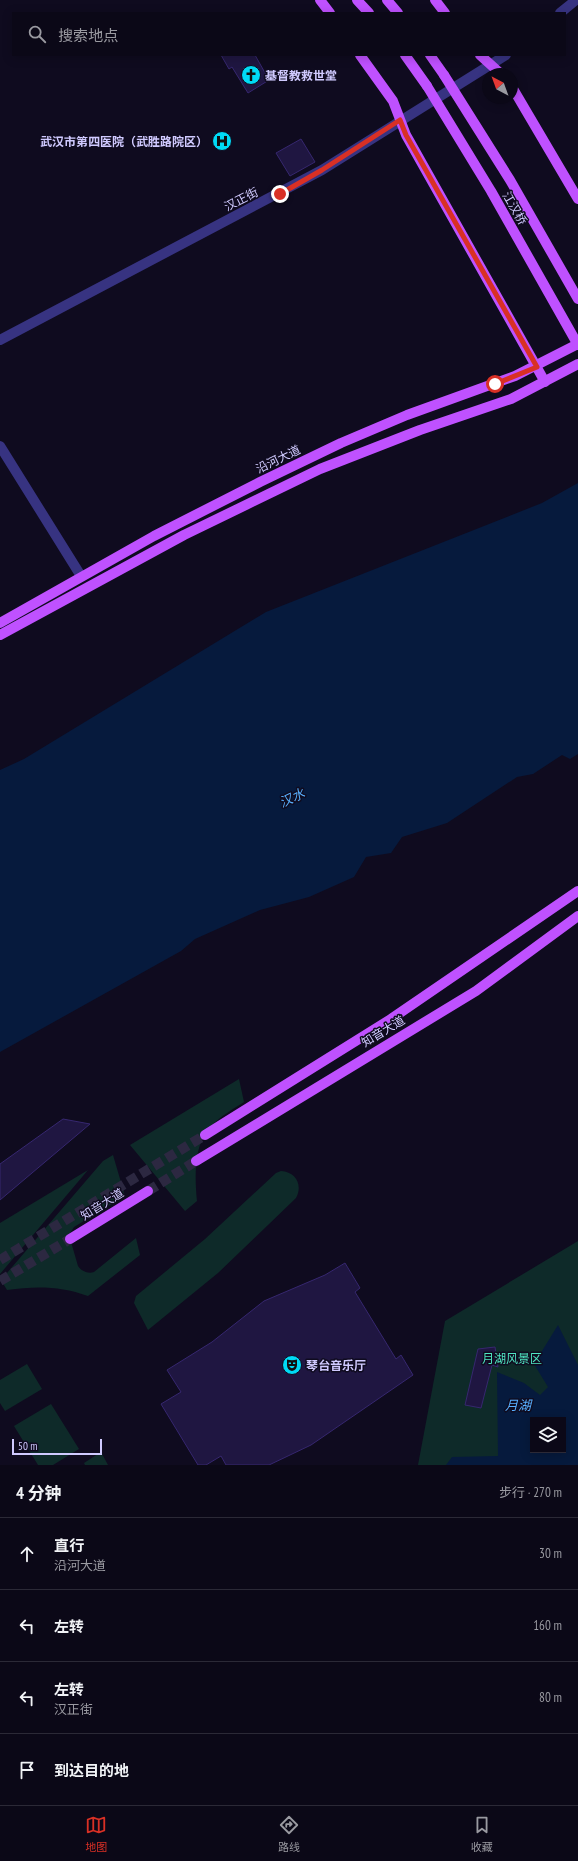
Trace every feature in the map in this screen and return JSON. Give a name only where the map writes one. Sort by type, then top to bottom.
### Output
[{"type":"main road","points":[[320,0],[329,12]]},
{"type":"main road","points":[[357,0],[368,12]]},
{"type":"main road","points":[[367,0],[375,12]]},
{"type":"main road","points":[[387,0],[397,12]]},
{"type":"main road","points":[[395,0],[401,12]]},
{"type":"main road","points":[[435,0],[443,12]]},
{"type":"main road","points":[[361,56],[393,101],[406,135],[545,382]]},
{"type":"main road","name":"江汉桥","points":[[406,56],[427,86],[491,191],[578,344]]},
{"type":"main road","name":"江汉桥","points":[[431,56],[510,180],[578,299]]},
{"type":"main road","points":[[481,56],[494,68]]},
{"type":"main road","points":[[518,96],[578,199]]},
{"type":"main road","name":"沿河大道","points":[[0,622],[154,536],[341,443],[407,415],[516,376],[537,367],[578,344]]},
{"type":"main road","points":[[0,635],[184,536],[320,469],[420,430],[511,399],[578,364]]},
{"type":"main road","name":"知音大道","points":[[205,1135],[391,1020],[578,891]]},
{"type":"main road","name":"知音大道","points":[[196,1161],[476,991],[578,916]]},
{"type":"main road","name":"知音大道","points":[[70,1239],[148,1190]]},
{"type":"street","points":[[561,12],[576,0]]},
{"type":"street","name":"汉正街","points":[[0,340],[322,170],[504,56]]},
{"type":"street","points":[[0,446],[81,576]]},
{"type":"green space","points":[[239,1079],[244,1102],[219,1119],[205,1134],[201,1142],[196,1162],[197,1201],[185,1211],[130,1145]]},
{"type":"green space","points":[[113,1155],[125,1196],[74,1227],[69,1235],[78,1266],[85,1272],[94,1272],[136,1238],[140,1255],[88,1296],[68,1290],[48,1288],[7,1290],[1,1280],[103,1161]]},
{"type":"green space","points":[[88,1170],[0,1274],[0,1223]]},
{"type":"green space","points":[[281,1171],[291,1174],[297,1180],[299,1188],[296,1198],[218,1273],[148,1330],[134,1303],[136,1296],[205,1239],[276,1173]]},
{"type":"green space","name":"月湖风景区","points":[[578,1241],[578,1465],[418,1465],[445,1321]]},
{"type":"green space","points":[[27,1364],[42,1389],[5,1411],[0,1403],[0,1380]]},
{"type":"green space","points":[[51,1404],[79,1449],[53,1465],[38,1465],[14,1426]]},
{"type":"green space","points":[[101,1452],[108,1465],[85,1465],[84,1463]]},
{"type":"water","name":"汉水","points":[[578,483],[578,754],[570,759],[562,755],[533,774],[517,777],[447,823],[402,837],[391,853],[366,857],[354,877],[309,897],[260,910],[195,939],[181,951],[0,1052],[0,770],[24,759],[266,612],[542,503]]},
{"type":"water","name":"月湖","points":[[558,1325],[578,1365],[578,1465],[446,1465],[452,1457],[498,1456],[497,1372],[524,1383],[540,1395],[548,1387],[534,1364]]},
{"type":"building","name":"基督教救世堂","points":[[222,56],[256,56],[269,80],[248,93],[232,67],[229,69]]},
{"type":"building","points":[[301,139],[315,162],[290,176],[276,153]]},
{"type":"building","points":[[63,1119],[90,1124],[0,1200],[0,1164]]},
{"type":"building","name":"琴台音乐厅","points":[[345,1263],[360,1288],[355,1292],[396,1359],[401,1355],[413,1375],[311,1445],[269,1465],[226,1465],[221,1456],[206,1465],[198,1465],[161,1404],[181,1392],[167,1370],[212,1342],[264,1301],[325,1275]]},
{"type":"building","points":[[495,1347],[498,1367],[492,1365],[481,1408],[465,1405],[478,1349]]},
{"type":"tunnel","points":[[0,1260],[205,1135]]},
{"type":"tunnel","points":[[148,1191],[196,1161]]},
{"type":"tunnel","points":[[0,1281],[70,1239]]},
{"type":"place","name":"基督教救世堂","points":[[251,75]]},
{"type":"place","name":"武汉市第四医院（武胜路院区）","points":[[222,141]]},
{"type":"place","name":"琴台音乐厅","points":[[292,1365]]},
{"type":"route","points":[[280,194],[322,170],[400,120],[406,135],[537,367],[495,384]]}]
